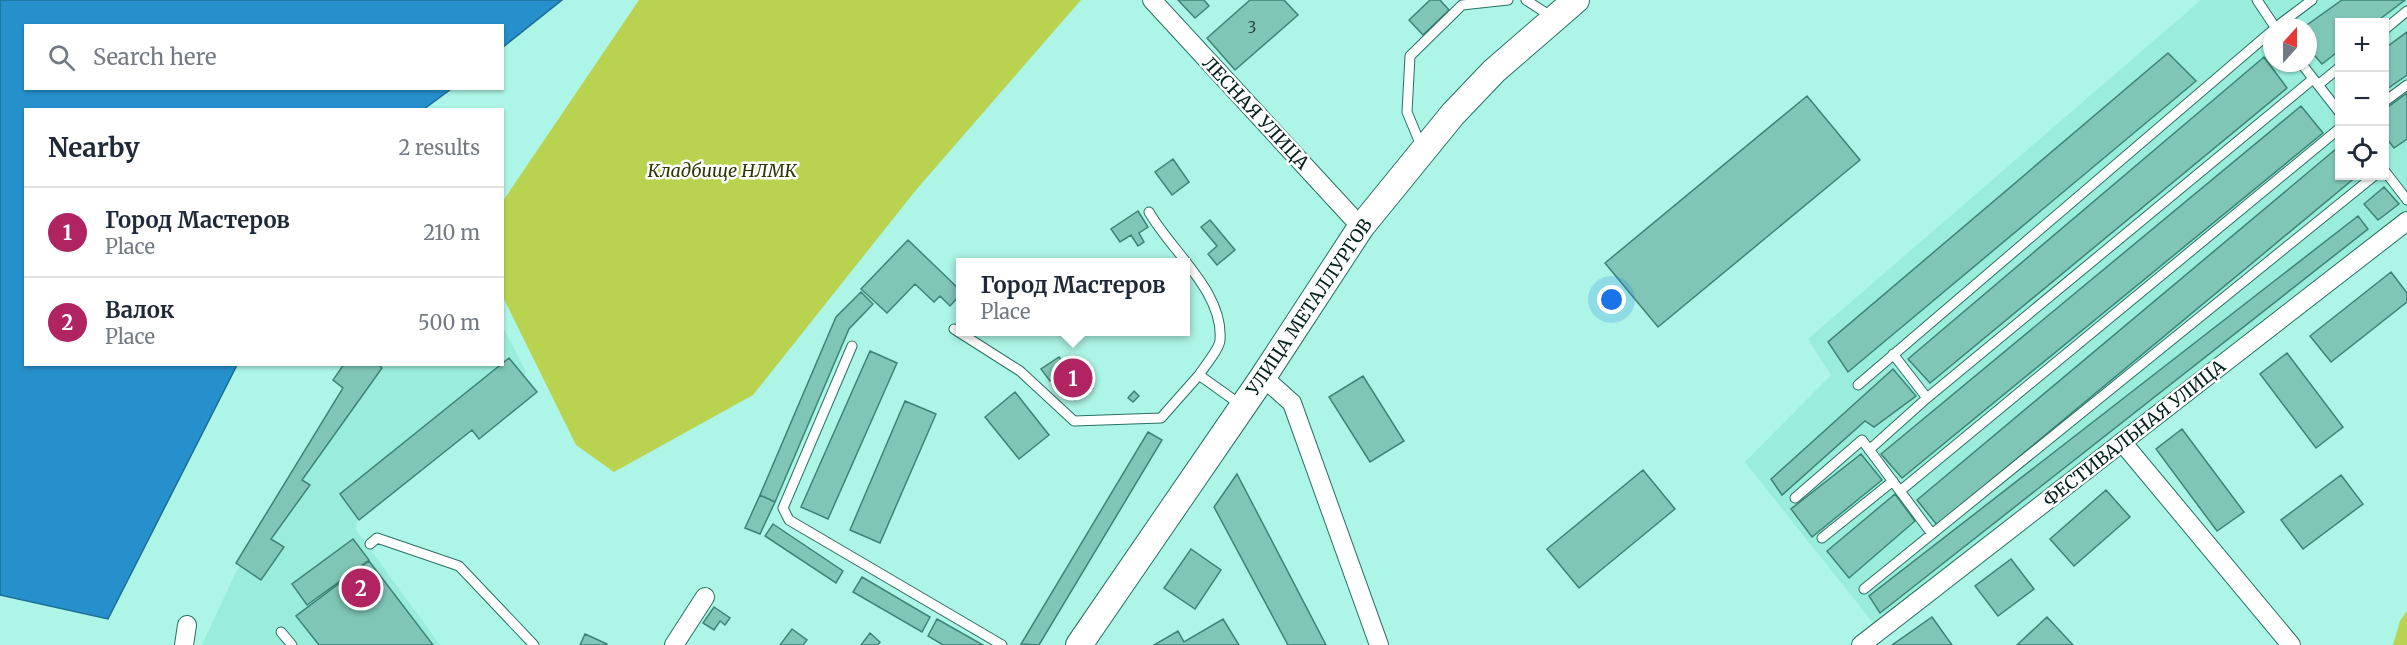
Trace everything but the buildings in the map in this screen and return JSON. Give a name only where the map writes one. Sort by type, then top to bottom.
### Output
[{"type":"main road","name":"УЛИЦА МЕТАЛЛУРГОВ","points":[[1079,645],[1243,407],[1361,226],[1454,114],[1494,71],[1576,0]]},
{"type":"street","name":"ЛЕСНАЯ УЛИЦА","points":[[1152,0],[1361,226]]},
{"type":"street","name":"ФЕСТИВАЛЬНАЯ УЛИЦА","points":[[1861,645],[2407,221]]},
{"type":"street","points":[[1263,377],[1292,403],[1379,645]]},
{"type":"street","points":[[2122,442],[2291,645]]},
{"type":"street","points":[[674,645],[705,597]]},
{"type":"street","points":[[184,645],[187,625]]},
{"type":"lane","points":[[1424,150],[1407,112],[1410,56],[1462,5],[1508,0]]},
{"type":"lane","points":[[1526,0],[1554,19]]},
{"type":"lane","points":[[2257,0],[2270,18]]},
{"type":"lane","points":[[2288,18],[2312,0]]},
{"type":"lane","points":[[2389,27],[2407,11]]},
{"type":"lane","points":[[1858,385],[2263,39]]},
{"type":"lane","points":[[1869,450],[1927,398],[2315,82],[2335,70]]},
{"type":"lane","points":[[2308,72],[2335,107]]},
{"type":"lane","points":[[2389,99],[2407,86]]},
{"type":"lane","points":[[1900,491],[2335,132]]},
{"type":"lane","points":[[2389,175],[2407,200]]},
{"type":"lane","points":[[1864,589],[2369,180]]},
{"type":"lane","points":[[1149,212],[1160,232],[1182,258]]},
{"type":"lane","points":[[965,336],[1020,371],[1074,421],[1161,418],[1199,375],[1221,342],[1216,308],[1190,268]]},
{"type":"lane","points":[[852,346],[783,508],[789,520],[1002,645]]},
{"type":"lane","points":[[1893,354],[1927,398]]},
{"type":"lane","points":[[1199,375],[1243,407]]},
{"type":"lane","points":[[1795,498],[1862,440],[1932,534]]},
{"type":"lane","points":[[1822,538],[1893,481]]},
{"type":"lane","points":[[370,544],[377,538],[459,566],[534,645]]},
{"type":"lane","points":[[281,632],[292,645]]},
{"type":"shaded area","points":[[2201,0],[2407,0],[2407,212],[1874,624],[1745,462],[1831,375],[1808,339]]},
{"type":"shaded area","points":[[504,329],[525,370],[525,389],[358,511],[356,530],[440,645],[202,645],[236,572],[350,389],[349,366],[504,366]]},
{"type":"green space","name":"Кладбище НЛМК","points":[[639,0],[1081,0],[916,190],[753,395],[614,472],[576,445],[504,299],[504,200]]},
{"type":"green space","points":[[2407,611],[2407,645],[2393,645],[2400,621]]},
{"type":"water","points":[[0,0],[562,0],[504,46],[504,24],[24,24],[24,90],[450,90],[425,108],[24,108],[24,366],[236,366],[108,619],[0,595]]},
{"type":"place","name":"Город Мастеров","points":[[1073,378]]},
{"type":"place","name":"Валок","points":[[361,588]]}]
